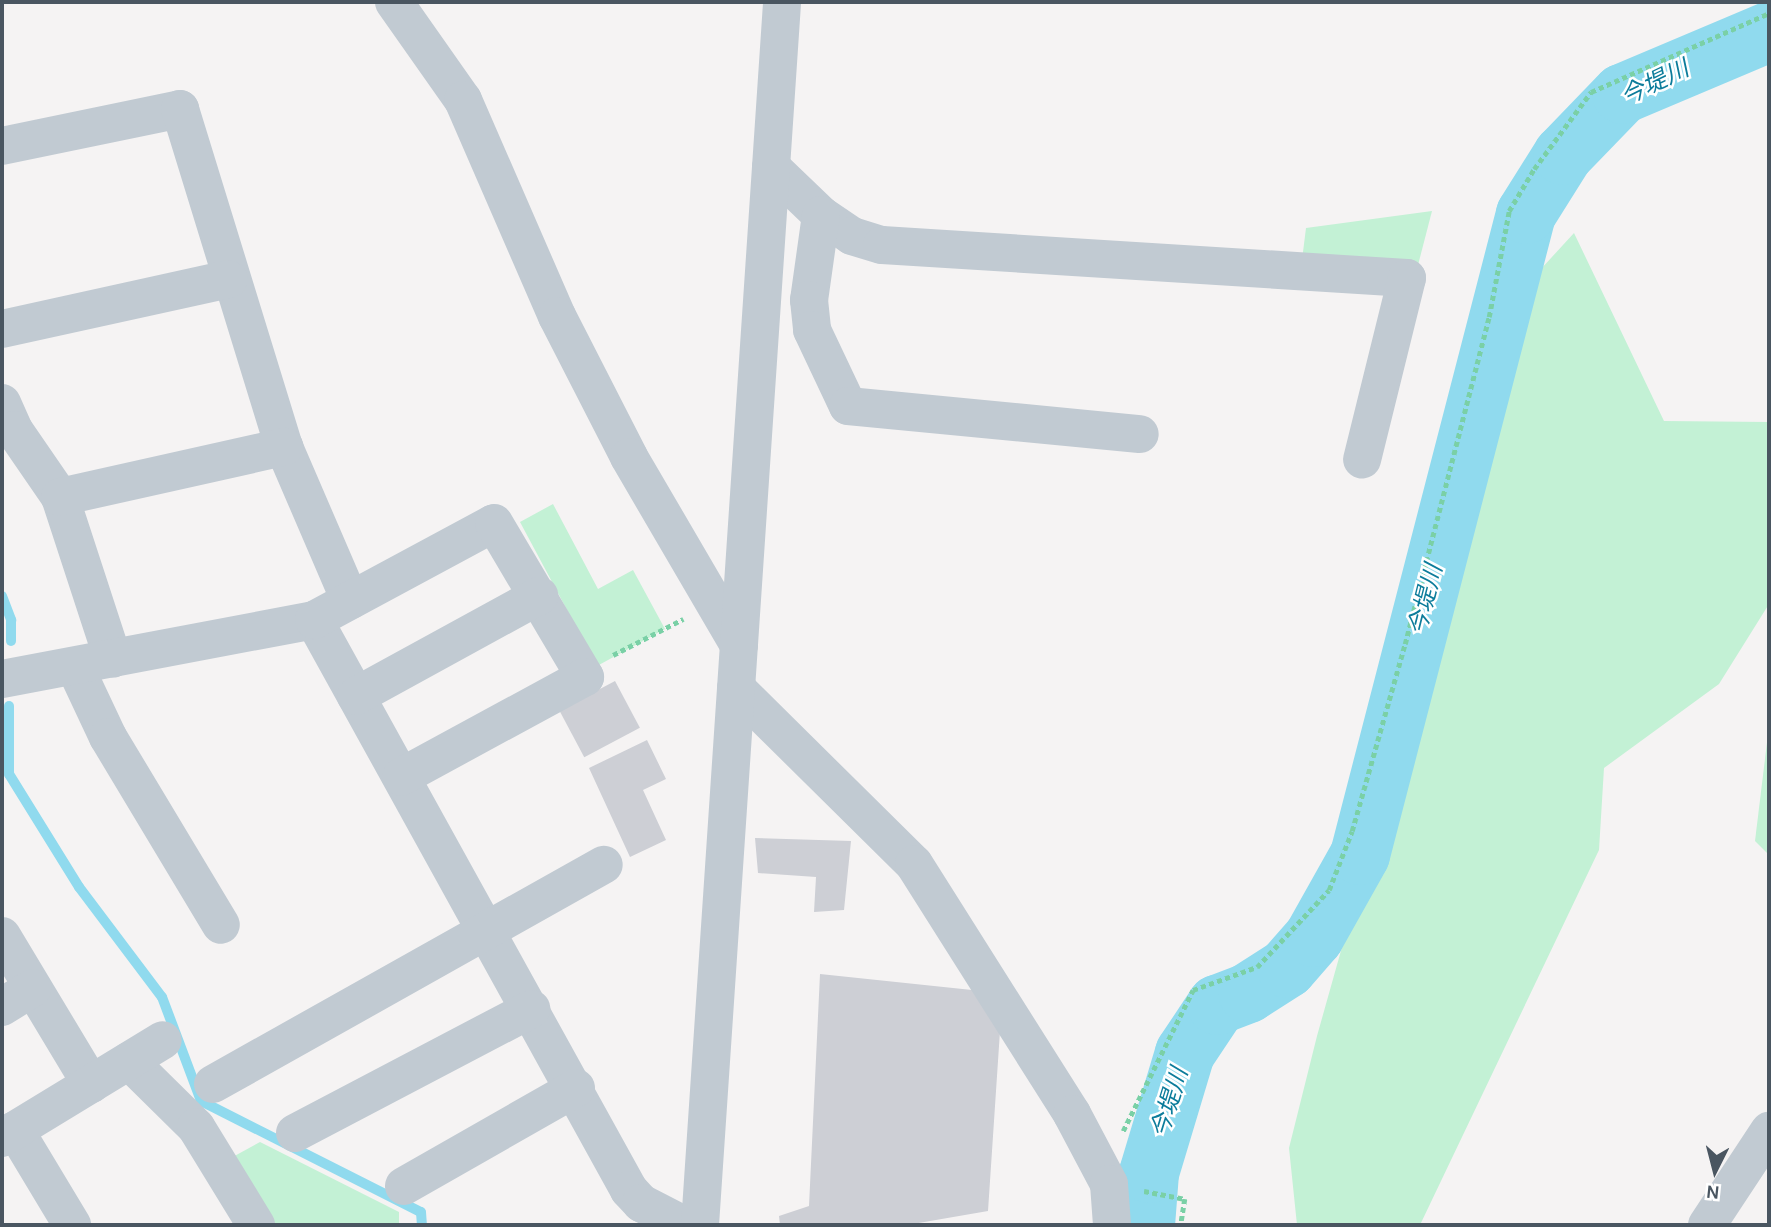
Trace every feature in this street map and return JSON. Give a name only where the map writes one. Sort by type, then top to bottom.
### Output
[{"type":"street","points":[[394,2],[463,100],[557,316],[629,457],[739,645]]},
{"type":"street","points":[[700,1225],[782,2]]},
{"type":"street","points":[[2,146],[180,109],[229,279],[284,447],[350,600]]},
{"type":"street","points":[[771,167],[821,215],[852,236],[882,246],[1407,278],[1363,460]]},
{"type":"street","points":[[821,215],[809,300],[813,330],[848,406],[1140,434]]},
{"type":"street","points":[[2,329],[229,279]]},
{"type":"street","points":[[2,403],[14,430],[60,497],[113,659]]},
{"type":"street","points":[[60,497],[284,447]]},
{"type":"street","points":[[2,679],[76,668],[314,620],[494,523],[584,677],[401,777]]},
{"type":"street","points":[[356,696],[539,596]]},
{"type":"street","points":[[314,620],[576,1088],[629,1191],[641,1203],[684,1225]]},
{"type":"street","points":[[76,668],[108,737],[221,925]]},
{"type":"street","points":[[736,688],[914,864],[1072,1114],[1103,1173],[1112,1225]]},
{"type":"street","points":[[214,1084],[604,865]]},
{"type":"street","points":[[2,936],[17,998],[91,1084]]},
{"type":"street","points":[[295,1133],[531,1009]]},
{"type":"street","points":[[72,1225],[8,1134],[163,1040]]},
{"type":"street","points":[[129,1061],[196,1127],[256,1225]]},
{"type":"street","points":[[404,1186],[576,1088]]},
{"type":"street","points":[[1707,1225],[1769,1131]]},
{"type":"path","points":[[1103,1173],[1193,990],[1257,967],[1329,890],[1352,831],[1405,644],[1489,317],[1509,211],[1521,190],[1591,92],[1769,13]]},
{"type":"path","points":[[581,672],[715,602]]},
{"type":"path","points":[[1181,1225],[1185,1199]]},
{"type":"green space","points":[[1432,211],[1417,269],[1302,260],[1306,228]]},
{"type":"green space","points":[[1574,233],[1664,421],[1769,422],[1769,604],[1719,684],[1604,768],[1599,850],[1420,1225],[1297,1225],[1289,1148],[1317,1036],[1529,282]]},
{"type":"green space","points":[[553,504],[598,589],[633,570],[665,629],[597,666],[520,522]]},
{"type":"green space","points":[[1769,726],[1769,855],[1755,841]]},
{"type":"green space","points":[[260,1142],[399,1212],[399,1225],[275,1225],[229,1159]]},
{"type":"building","points":[[615,681],[640,728],[584,757],[559,711]]},
{"type":"building","points":[[647,740],[666,779],[643,790],[666,840],[630,857],[589,768]]},
{"type":"building","points":[[755,838],[851,841],[844,910],[814,912],[816,877],[758,873]]},
{"type":"building","points":[[820,974],[972,990],[1000,1031],[988,1211],[907,1225],[780,1225],[779,1216],[809,1206]]},
{"type":"waterway","name":"今堤川","points":[[1145,1225],[1149,1173],[1185,1053],[1217,1005],[1248,993],[1287,968],[1314,937],[1360,855],[1526,214],[1563,155],[1622,94],[1769,32]]},
{"type":"waterway","points":[[2,596],[11,620],[11,641]]},
{"type":"waterway","points":[[9,706],[9,774],[79,887],[162,997],[201,1101],[421,1212],[422,1225]]}]
